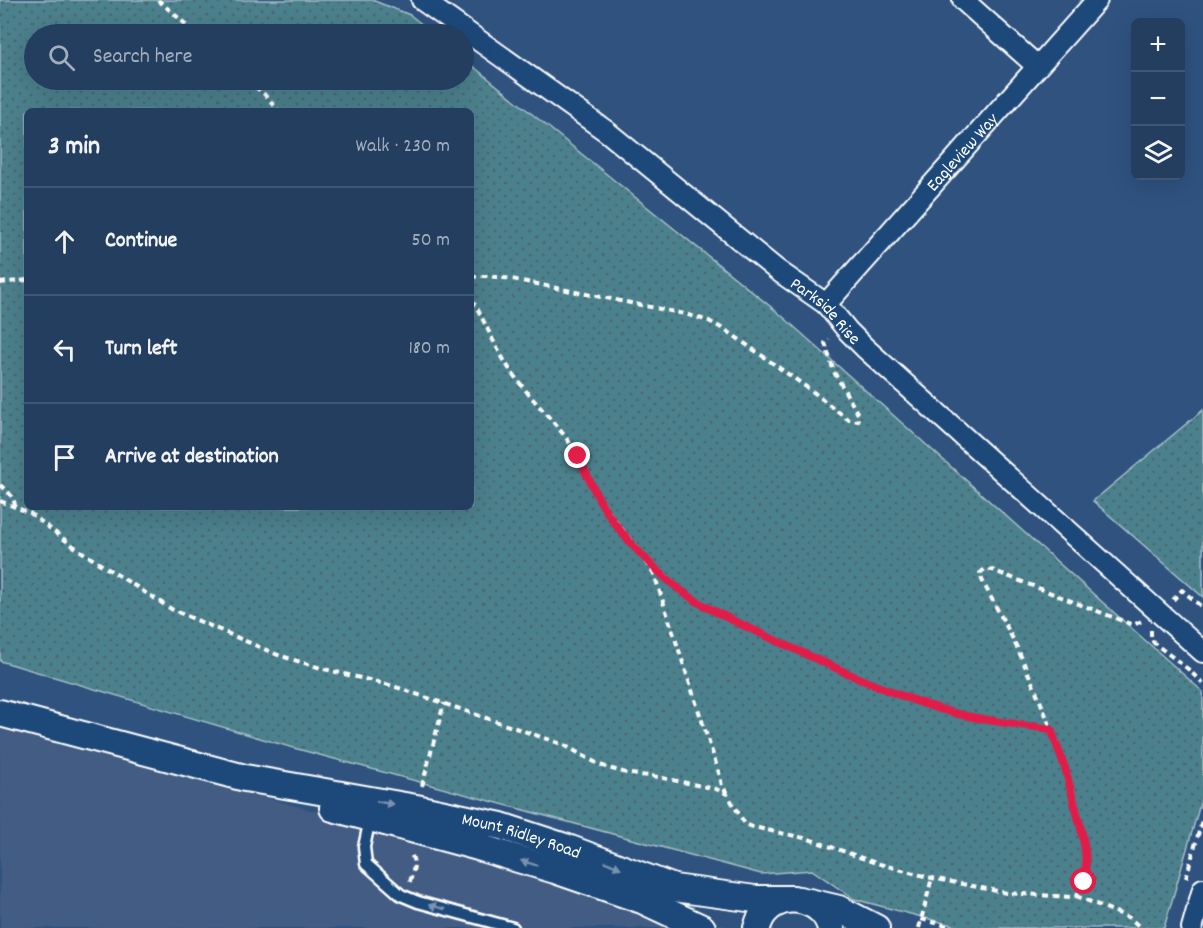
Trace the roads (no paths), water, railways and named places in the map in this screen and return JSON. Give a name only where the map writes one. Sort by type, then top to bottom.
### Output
[{"type":"street","name":"Parkside Rise","points":[[422,0],[456,24]]},
{"type":"street","points":[[963,0],[1037,66]]},
{"type":"street","name":"Eagleview Way","points":[[826,304],[1097,0]]},
{"type":"street","name":"Parkside Rise","points":[[474,37],[606,131],[777,270],[826,304],[865,348],[1152,616],[1203,652]]},
{"type":"street","points":[[0,707],[40,723]]},
{"type":"street","name":"Mount Ridley Road","points":[[0,713],[245,778],[370,819],[555,870],[642,900],[702,928]]},
{"type":"street","name":"Mount Ridley Road","points":[[245,778],[416,808],[501,826],[565,847],[674,888],[754,898],[799,900],[839,909],[876,928]]},
{"type":"street","points":[[1192,928],[1193,887]]},
{"type":"street","points":[[757,928],[760,918],[769,908],[780,902],[799,900],[816,906],[824,914],[831,928]]},
{"type":"lane","points":[[370,819],[364,847],[366,864],[401,895],[418,902],[513,928]]}]
